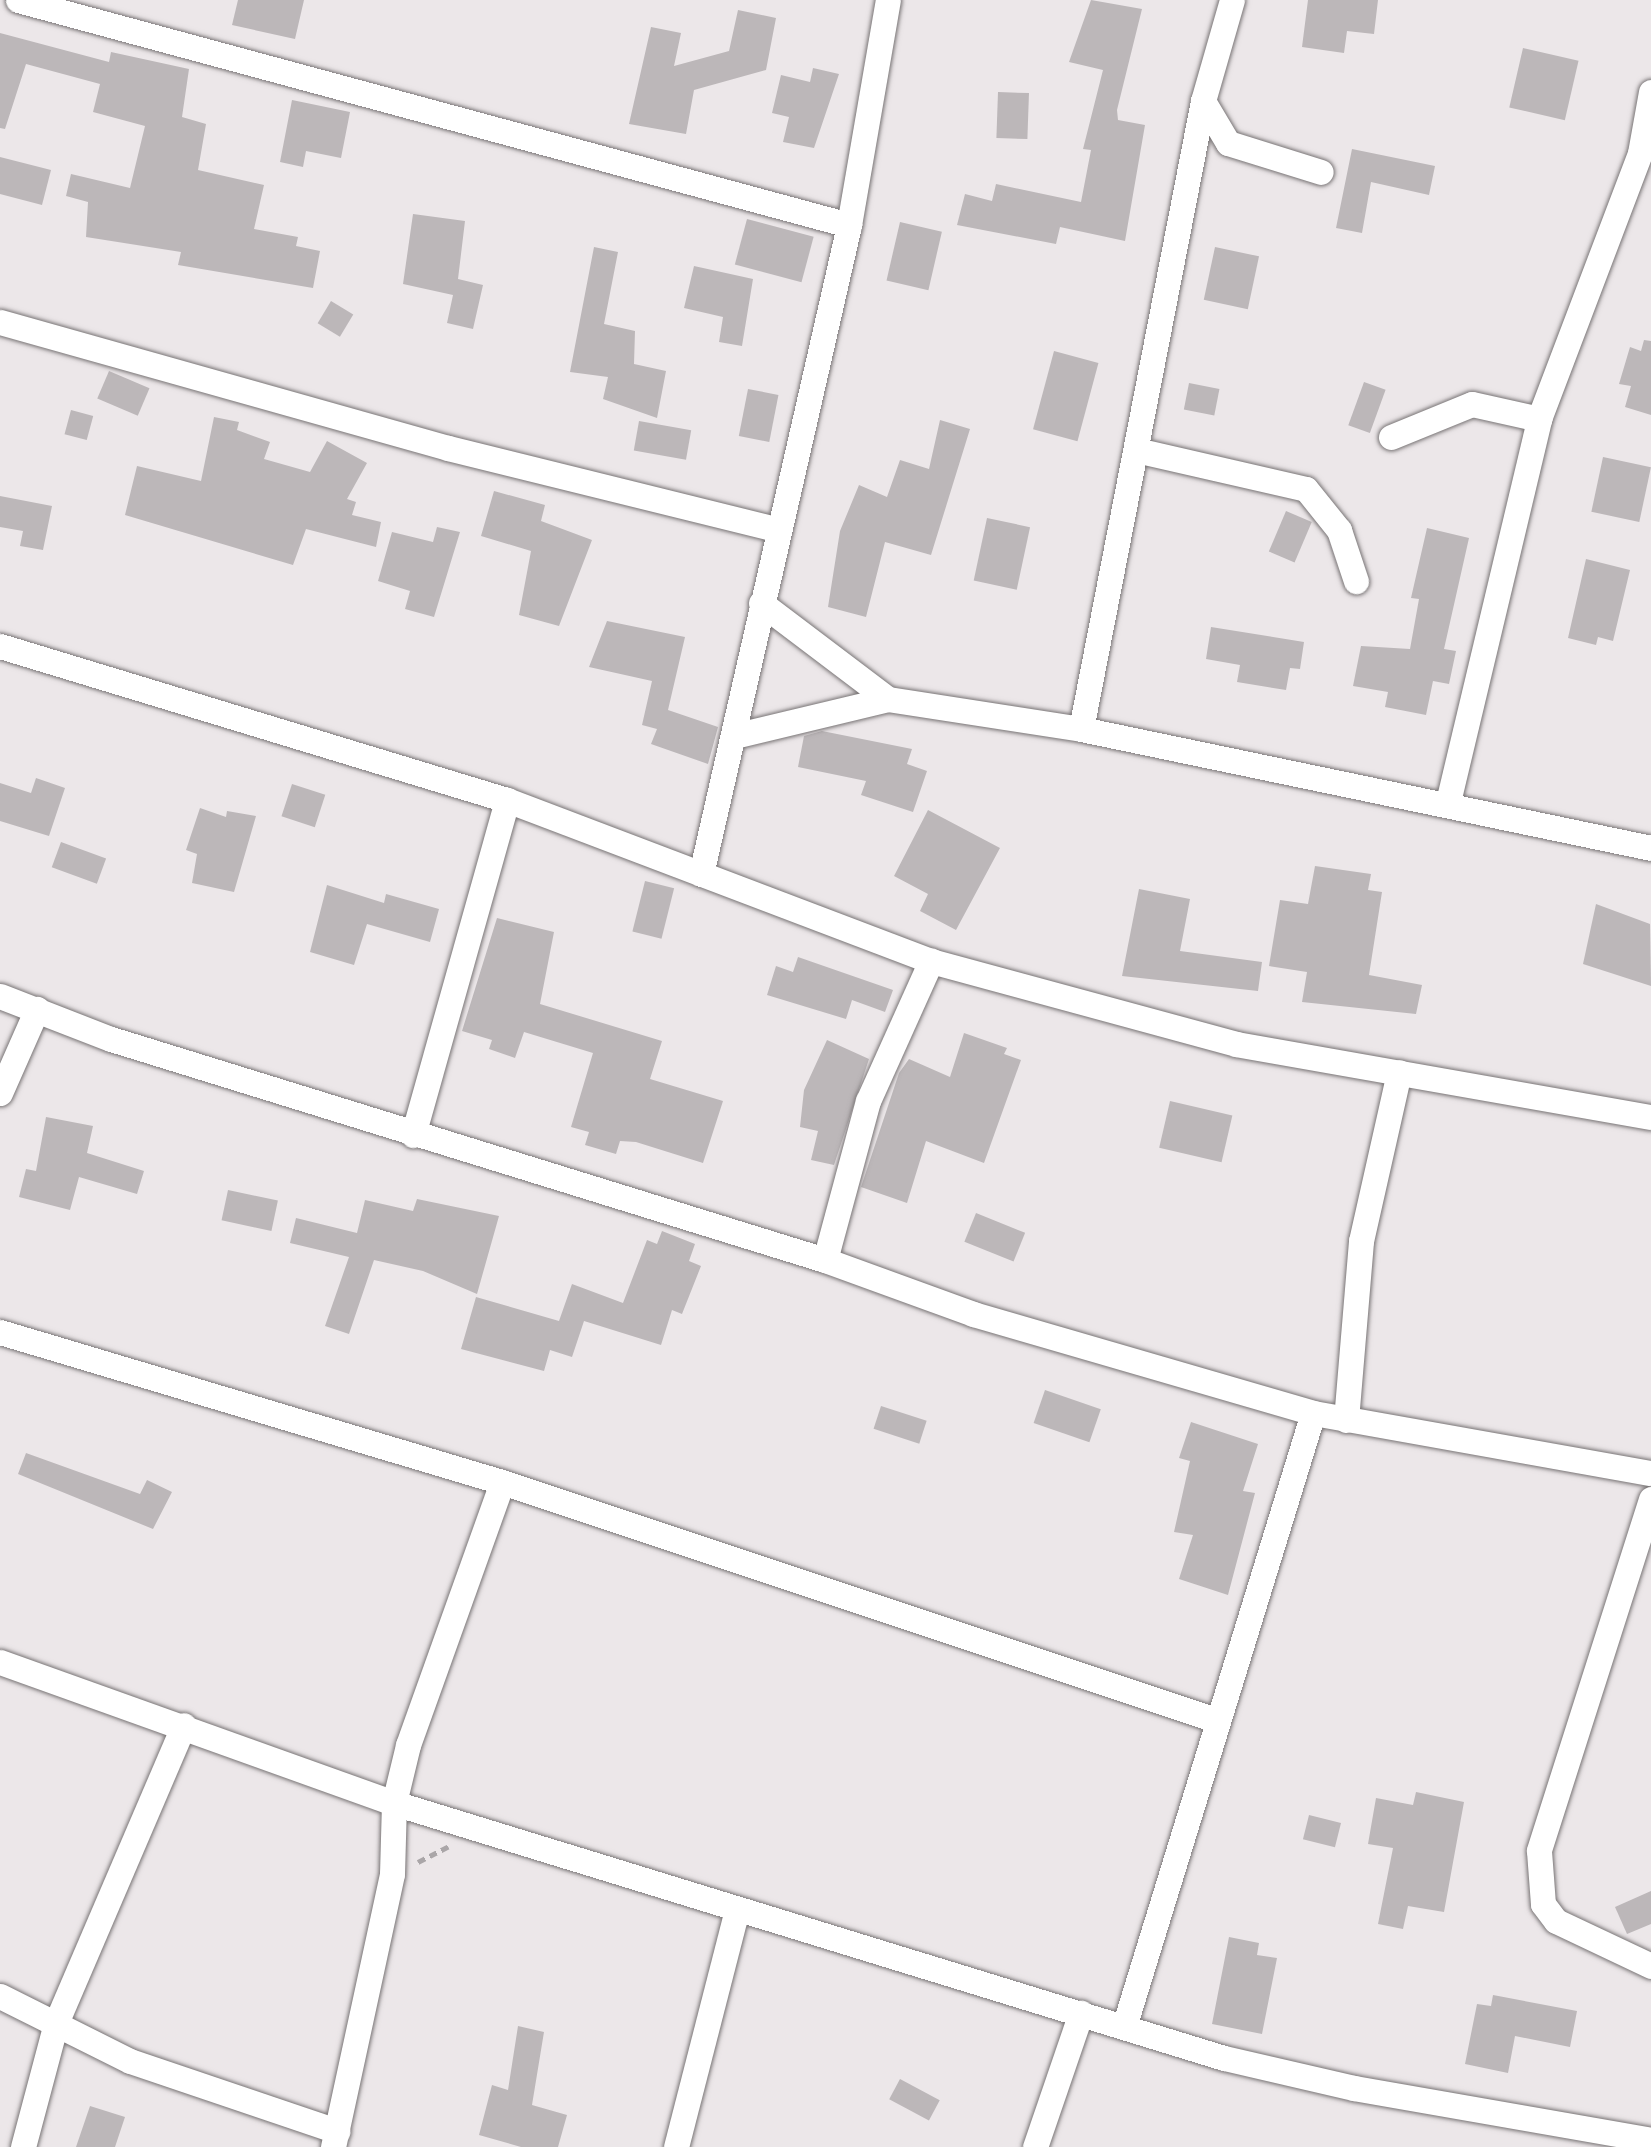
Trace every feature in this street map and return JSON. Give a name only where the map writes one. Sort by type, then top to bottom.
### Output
[{"type":"street","points":[[18,0],[849,226]]},
{"type":"street","points":[[702,874],[738,735],[776,529],[849,226],[888,0]]},
{"type":"street","points":[[1082,729],[1203,101],[1232,0]]},
{"type":"street","points":[[1448,802],[1539,420],[1640,153],[1651,92]]},
{"type":"street","points":[[1203,101],[1228,143],[1320,172]]},
{"type":"street","points":[[0,322],[448,448],[776,529]]},
{"type":"street","points":[[1391,437],[1472,404],[1539,420]]},
{"type":"street","points":[[1136,450],[1306,489],[1339,530],[1356,581]]},
{"type":"street","points":[[761,603],[888,700]]},
{"type":"street","points":[[0,646],[507,800],[931,961],[1236,1044],[1651,1117]]},
{"type":"street","points":[[738,735],[888,700],[1082,729],[1448,802],[1651,848]]},
{"type":"street","points":[[413,1136],[507,800]]},
{"type":"street","points":[[825,1260],[868,1100],[931,961]]},
{"type":"street","points":[[0,996],[413,1136],[825,1260],[973,1314],[1313,1414],[1651,1473]]},
{"type":"street","points":[[0,1094],[37,1008]]},
{"type":"street","points":[[1346,1420],[1361,1240],[1399,1072]]},
{"type":"street","points":[[0,1332],[502,1482],[1216,1720]]},
{"type":"street","points":[[1124,2027],[1313,1414]]},
{"type":"street","points":[[0,1996],[130,2060],[335,2139],[392,1874],[394,1803],[408,1745],[502,1482]]},
{"type":"street","points":[[1651,1499],[1541,1836],[1539,1872],[1543,1904],[1556,1920],[1651,1966]]},
{"type":"street","points":[[0,1662],[394,1803],[1124,2027],[1302,2077],[1643,2142]]},
{"type":"street","points":[[23,2147],[56,2023],[184,1725]]},
{"type":"street","points":[[676,2147],[737,1910]]},
{"type":"street","points":[[1035,2147],[1081,2014]]},
{"type":"path","points":[[392,1874],[485,1828]]},
{"type":"building","points":[[238,0],[304,0],[295,39],[232,25]]},
{"type":"building","points":[[1091,0],[1142,9],[1117,110],[1118,120],[1145,125],[1125,241],[1060,227],[1056,244],[957,225],[965,194],[992,201],[996,184],[1081,202],[1091,150],[1083,149],[1103,70],[1069,62]]},
{"type":"building","points":[[1308,0],[1378,0],[1374,34],[1347,31],[1344,53],[1302,47]]},
{"type":"building","points":[[738,10],[776,18],[766,70],[694,90],[686,134],[629,124],[651,27],[681,33],[674,66],[729,51]]},
{"type":"building","points":[[0,33],[109,62],[111,52],[189,69],[182,117],[206,124],[198,170],[264,185],[254,229],[298,237],[296,246],[320,251],[313,288],[178,265],[181,252],[86,237],[88,202],[66,196],[71,174],[130,188],[145,126],[93,112],[100,84],[26,64],[5,129],[0,128]]},
{"type":"building","points":[[1523,48],[1579,61],[1565,120],[1509,107]]},
{"type":"building","points":[[813,68],[839,74],[814,148],[783,142],[789,117],[772,113],[781,75],[810,82]]},
{"type":"building","points":[[998,92],[1029,93],[1027,139],[996,138]]},
{"type":"building","points":[[292,100],[350,112],[341,158],[306,151],[303,167],[280,162]]},
{"type":"building","points":[[1352,149],[1435,166],[1429,195],[1371,182],[1362,233],[1336,228]]},
{"type":"building","points":[[0,157],[51,170],[42,205],[0,194]]},
{"type":"building","points":[[413,214],[465,221],[458,279],[483,285],[473,329],[447,323],[453,295],[403,284]]},
{"type":"building","points":[[747,219],[814,237],[801,282],[735,264]]},
{"type":"building","points":[[900,222],[942,232],[928,290],[887,280]]},
{"type":"building","points":[[594,247],[618,252],[604,324],[635,331],[634,364],[666,371],[657,418],[603,399],[608,377],[570,372]]},
{"type":"building","points":[[1215,247],[1259,256],[1248,309],[1204,300]]},
{"type":"building","points":[[694,266],[753,279],[742,346],[719,342],[723,317],[684,308]]},
{"type":"building","points":[[331,301],[353,314],[340,337],[318,323]]},
{"type":"building","points":[[1644,340],[1651,341],[1651,415],[1625,407],[1631,386],[1619,384],[1630,347],[1641,351]]},
{"type":"building","points":[[1054,351],[1098,363],[1077,441],[1033,429]]},
{"type":"building","points":[[109,371],[150,388],[138,416],[97,399]]},
{"type":"building","points":[[1364,382],[1386,390],[1370,433],[1348,425]]},
{"type":"building","points":[[1189,383],[1219,389],[1214,415],[1184,410]]},
{"type":"building","points":[[748,389],[778,395],[769,442],[739,436]]},
{"type":"building","points":[[71,410],[93,416],[87,440],[65,434]]},
{"type":"building","points":[[214,417],[239,422],[237,430],[270,442],[264,459],[310,472],[327,441],[367,463],[347,499],[356,502],[352,515],[381,522],[376,547],[306,529],[293,565],[125,515],[137,466],[201,481]]},
{"type":"building","points":[[940,420],[970,429],[931,555],[885,542],[866,617],[828,607],[840,531],[859,485],[887,497],[900,460],[929,469]]},
{"type":"building","points":[[639,421],[691,430],[686,460],[634,451]]},
{"type":"building","points":[[1603,457],[1651,467],[1639,522],[1591,512]]},
{"type":"building","points":[[494,491],[545,505],[541,521],[592,540],[559,626],[519,615],[531,551],[481,536]]},
{"type":"building","points":[[0,496],[52,506],[43,550],[20,546],[23,531],[0,527]]},
{"type":"building","points":[[1286,511],[1312,522],[1295,562],[1269,552]]},
{"type":"building","points":[[987,518],[1030,527],[1017,590],[974,581]]},
{"type":"building","points":[[437,527],[460,532],[434,617],[405,609],[410,591],[378,581],[392,532],[433,542]]},
{"type":"building","points":[[1427,528],[1469,538],[1444,649],[1456,651],[1449,684],[1433,681],[1426,715],[1385,707],[1388,692],[1353,686],[1361,646],[1410,649],[1419,599],[1411,598]]},
{"type":"building","points":[[1586,559],[1630,570],[1613,641],[1598,637],[1596,645],[1568,638]]},
{"type":"building","points":[[607,621],[685,637],[668,710],[718,727],[708,764],[651,744],[657,729],[642,725],[652,681],[589,667]]},
{"type":"building","points":[[1211,627],[1304,642],[1300,669],[1290,668],[1286,690],[1237,682],[1240,665],[1206,659]]},
{"type":"building","points":[[822,731],[912,749],[907,764],[927,771],[913,812],[861,795],[866,781],[798,767],[804,736]]},
{"type":"building","points":[[36,778],[65,788],[49,836],[0,821],[0,783],[31,793]]},
{"type":"building","points":[[292,784],[325,795],[315,827],[281,816]]},
{"type":"building","points":[[200,808],[226,817],[227,811],[256,816],[234,892],[192,883],[197,854],[186,850]]},
{"type":"building","points":[[928,810],[1000,848],[956,930],[920,911],[928,894],[894,876]]},
{"type":"building","points":[[61,842],[106,858],[97,884],[52,867]]},
{"type":"building","points":[[1315,866],[1371,874],[1368,890],[1382,892],[1369,975],[1422,985],[1416,1014],[1302,1002],[1307,972],[1269,966],[1280,900],[1308,904]]},
{"type":"building","points":[[645,881],[674,888],[662,939],[632,931]]},
{"type":"building","points":[[327,885],[384,903],[386,894],[439,909],[430,942],[367,924],[354,965],[310,952]]},
{"type":"building","points":[[1139,889],[1190,899],[1180,951],[1262,962],[1258,991],[1122,976]]},
{"type":"building","points":[[1596,904],[1650,924],[1651,986],[1583,964]]},
{"type":"building","points":[[497,918],[554,932],[540,1004],[662,1041],[650,1079],[723,1101],[703,1163],[636,1142],[620,1141],[616,1154],[585,1145],[589,1132],[571,1127],[593,1053],[524,1032],[515,1058],[489,1049],[492,1040],[462,1031]]},
{"type":"building","points":[[798,957],[893,990],[885,1012],[852,1000],[846,1019],[767,995],[776,966],[793,972]]},
{"type":"building","points":[[964,1033],[1007,1048],[1004,1054],[1021,1060],[984,1163],[926,1141],[907,1203],[861,1187],[899,1073],[909,1059],[950,1077]]},
{"type":"building","points":[[827,1040],[869,1059],[834,1165],[811,1160],[818,1131],[800,1127],[804,1090]]},
{"type":"building","points":[[1170,1101],[1232,1115],[1222,1162],[1159,1148]]},
{"type":"building","points":[[46,1117],[93,1126],[87,1153],[144,1171],[137,1194],[79,1177],[70,1210],[19,1197],[26,1169],[36,1171]]},
{"type":"building","points":[[228,1190],[278,1201],[271,1231],[222,1220]]},
{"type":"building","points":[[417,1199],[499,1216],[477,1294],[423,1271],[374,1260],[349,1334],[325,1326],[349,1257],[290,1243],[296,1218],[357,1233],[365,1200],[413,1211]]},
{"type":"building","points":[[976,1213],[1025,1233],[1014,1262],[964,1242]]},
{"type":"building","points":[[662,1231],[695,1244],[689,1261],[701,1266],[682,1314],[672,1310],[661,1345],[584,1321],[572,1357],[550,1350],[544,1371],[461,1349],[476,1297],[559,1321],[572,1284],[623,1303],[647,1240],[657,1244]]},
{"type":"building","points":[[1045,1390],[1101,1409],[1089,1442],[1034,1423]]},
{"type":"building","points":[[881,1406],[927,1421],[919,1444],[874,1429]]},
{"type":"building","points":[[1191,1422],[1258,1444],[1243,1491],[1255,1493],[1228,1595],[1179,1579],[1193,1535],[1174,1532],[1190,1461],[1179,1458]]},
{"type":"building","points":[[26,1453],[140,1494],[147,1480],[172,1492],[153,1529],[18,1474]]},
{"type":"building","points":[[1416,1792],[1464,1802],[1444,1912],[1408,1906],[1403,1929],[1378,1924],[1393,1848],[1368,1844],[1376,1798],[1413,1805]]},
{"type":"building","points":[[1309,1815],[1341,1823],[1335,1847],[1303,1839]]},
{"type":"building","points":[[1651,1891],[1651,1924],[1627,1934],[1615,1907]]},
{"type":"building","points":[[1229,1937],[1259,1943],[1257,1955],[1277,1958],[1262,2034],[1212,2024]]},
{"type":"building","points":[[1493,1995],[1577,2011],[1570,2047],[1515,2036],[1508,2073],[1465,2064],[1477,2004],[1491,2006]]},
{"type":"building","points":[[518,2026],[544,2032],[532,2105],[567,2115],[558,2147],[521,2147],[479,2135],[492,2085],[508,2090]]},
{"type":"building","points":[[900,2079],[940,2100],[929,2120],[889,2099]]},
{"type":"building","points":[[90,2106],[125,2117],[115,2147],[76,2147]]}]
